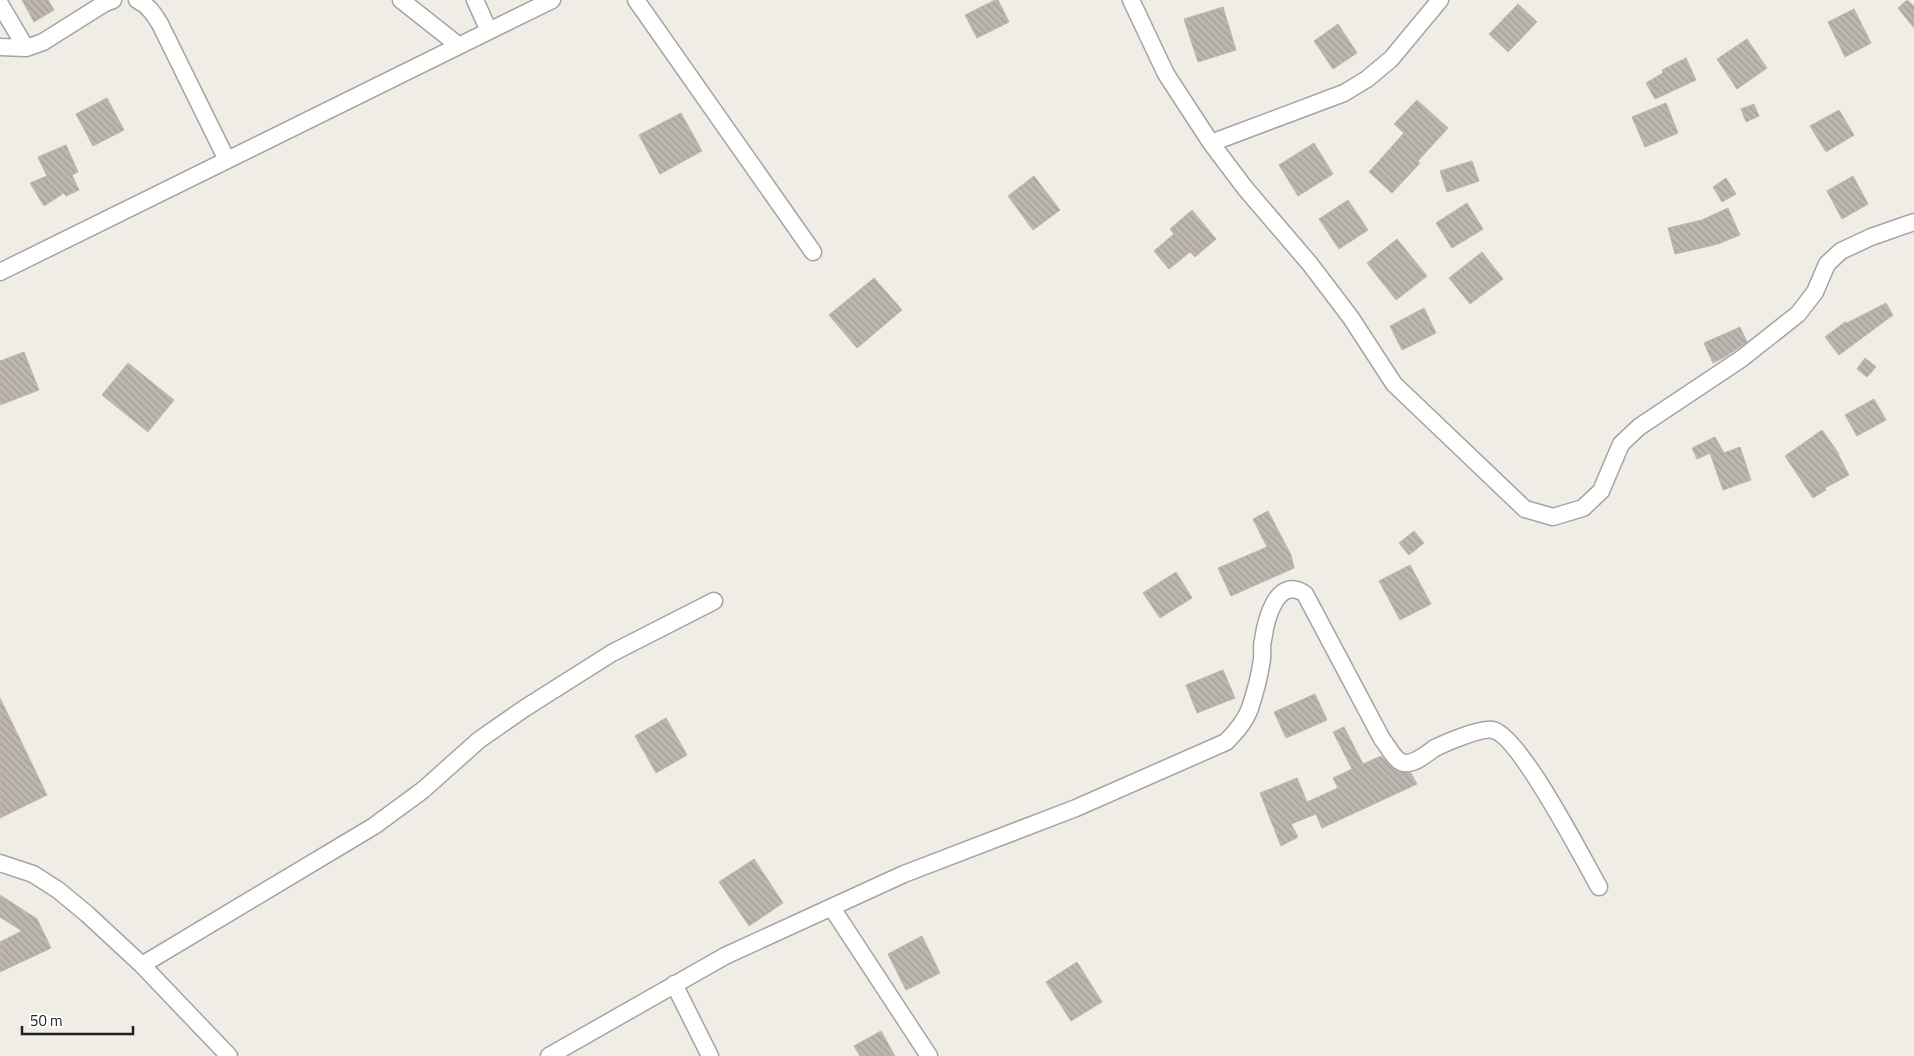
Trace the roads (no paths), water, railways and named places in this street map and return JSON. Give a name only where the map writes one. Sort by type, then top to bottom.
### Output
[{"type":"street","points":[[0,47],[26,48],[42,42],[113,0]]},
{"type":"street","points":[[137,0],[142,2],[152,12],[160,24],[227,160]]},
{"type":"street","points":[[401,0],[458,45]]},
{"type":"street","points":[[476,0],[489,31]]},
{"type":"street","points":[[0,272],[552,0]]},
{"type":"street","points":[[636,0],[813,252]]},
{"type":"street","points":[[1131,0],[1166,74],[1211,143],[1245,188],[1310,264],[1351,318],[1394,384],[1525,509],[1553,517],[1583,508],[1601,491],[1621,444],[1639,427],[1741,359],[1798,314],[1815,292],[1827,264],[1841,251],[1871,237],[1914,222]]},
{"type":"street","points":[[1211,143],[1344,93],[1367,79],[1391,59],[1440,0]]},
{"type":"street","points":[[0,4],[26,48]]},
{"type":"street","points":[[550,1056],[725,956],[904,874],[1076,808],[1226,742],[1240,728],[1250,708],[1262,658],[1262,641],[1271,606],[1282,594],[1291,588],[1306,594],[1382,738],[1398,761],[1403,763],[1415,762],[1436,748],[1476,732],[1492,729],[1505,736],[1535,778],[1599,887]]},
{"type":"street","points":[[142,965],[374,826],[423,790],[478,740],[525,708],[612,653],[714,601]]},
{"type":"street","points":[[0,864],[34,874],[58,890],[87,914],[142,965],[229,1056]]},
{"type":"street","points":[[832,908],[928,1056]]},
{"type":"street","points":[[674,984],[710,1056]]}]
